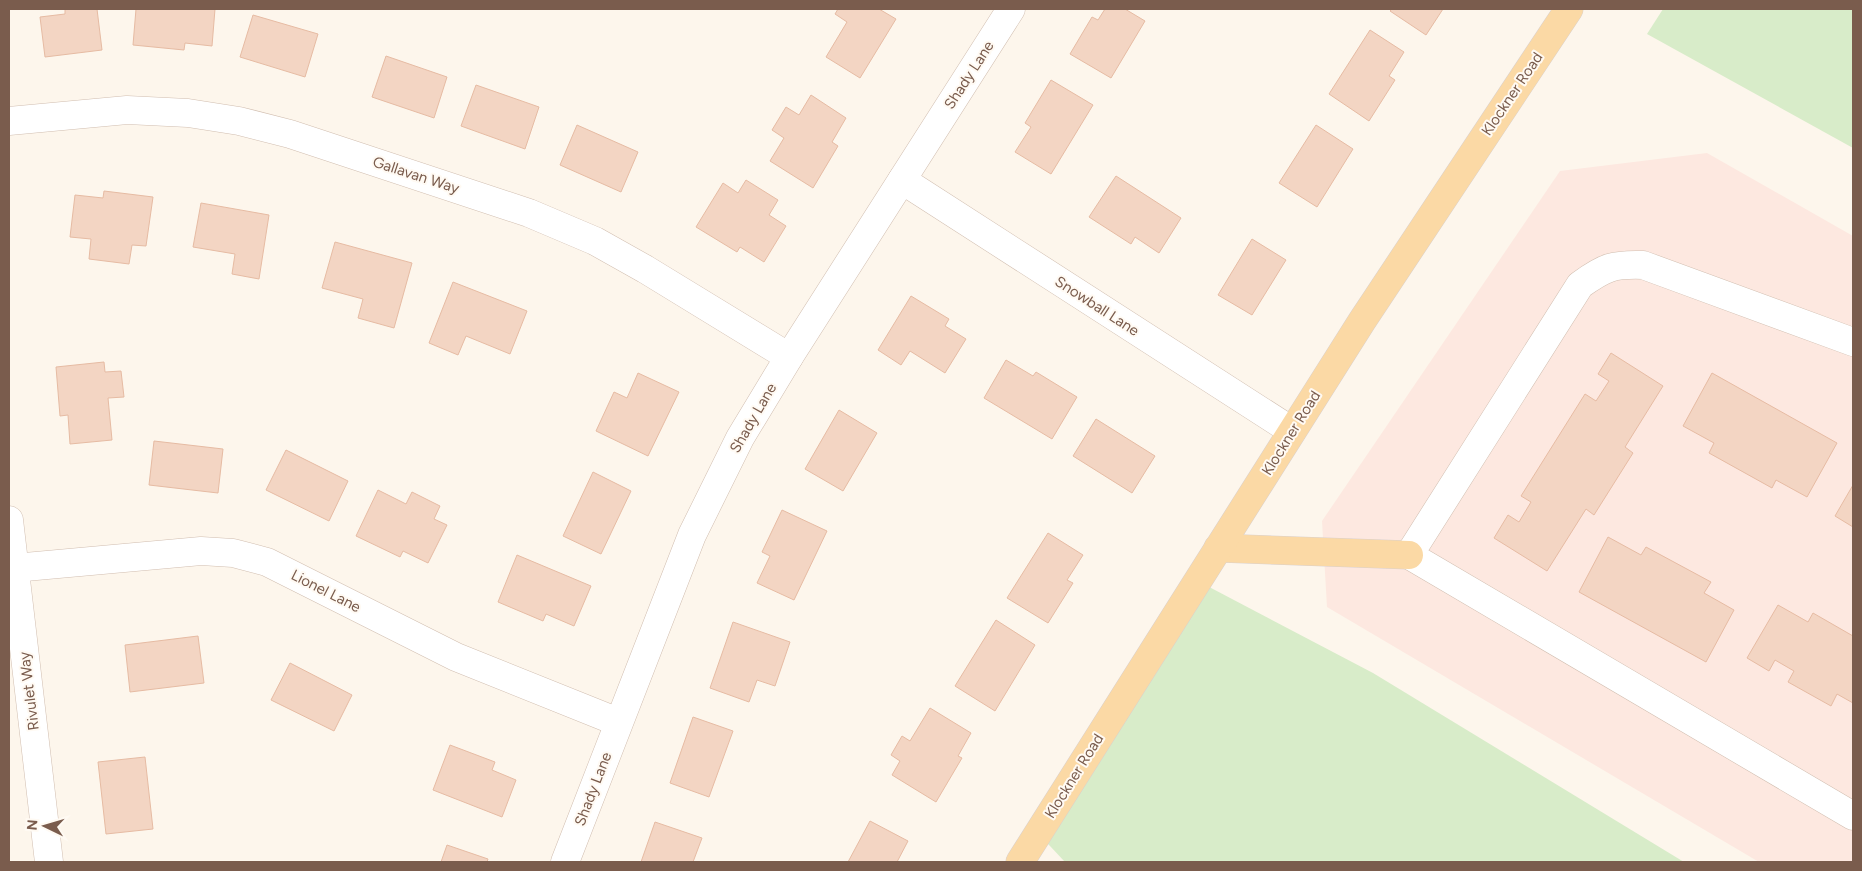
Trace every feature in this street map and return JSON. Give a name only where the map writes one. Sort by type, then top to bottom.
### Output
[{"type":"main road","name":"Klockner Road","points":[[1020,862],[1362,321],[1569,9]]},
{"type":"main road","points":[[1218,548],[1409,555]]},
{"type":"street","name":"Shady Lane","points":[[565,862],[692,535],[740,438],[788,357],[1011,9]]},
{"type":"street","name":"Gallavan Way","points":[[9,121],[127,110],[188,113],[239,121],[290,134],[530,213],[595,241],[645,269],[788,357]]},
{"type":"street","name":"Snowball Lane","points":[[902,180],[1292,431]]},
{"type":"street","points":[[1853,342],[1643,265],[1621,264],[1600,270],[1580,285],[1409,555],[1853,816]]},
{"type":"street","name":"Rivulet Way","points":[[9,520],[49,862]]},
{"type":"street","name":"Lionel Lane","points":[[14,568],[201,551],[233,553],[250,557],[268,562],[456,656],[618,722]]},
{"type":"shaded area","points":[[1707,153],[1853,236],[1853,862],[1759,862],[1327,607],[1322,521],[1560,171]]},
{"type":"green space","points":[[1663,9],[1853,9],[1853,148],[1647,34]]},
{"type":"green space","points":[[1194,579],[1373,673],[1684,862],[1065,862],[1034,829]]},
{"type":"building","points":[[65,9],[97,9],[102,50],[45,57],[40,17],[65,14]]},
{"type":"building","points":[[136,9],[215,9],[212,46],[185,43],[184,50],[133,45]]},
{"type":"building","points":[[838,9],[879,9],[896,19],[860,78],[826,57],[847,22],[835,14]]},
{"type":"building","points":[[1105,9],[1125,9],[1145,21],[1111,78],[1070,54],[1092,17],[1098,20]]},
{"type":"building","points":[[1392,9],[1443,9],[1426,35],[1390,11]]},
{"type":"building","points":[[253,15],[318,34],[305,77],[240,57]]},
{"type":"building","points":[[1370,30],[1404,52],[1389,76],[1395,80],[1369,121],[1329,94]]},
{"type":"building","points":[[386,56],[447,77],[434,118],[372,97]]},
{"type":"building","points":[[1051,80],[1093,105],[1051,174],[1015,152],[1031,127],[1025,123]]},
{"type":"building","points":[[476,85],[539,107],[525,149],[461,126]]},
{"type":"building","points":[[811,95],[846,118],[832,142],[838,146],[813,188],[770,161],[784,138],[772,130],[786,107],[799,115]]},
{"type":"building","points":[[577,125],[638,152],[621,192],[560,165]]},
{"type":"building","points":[[1316,125],[1353,149],[1317,207],[1279,183]]},
{"type":"building","points":[[1116,176],[1181,218],[1159,253],[1135,237],[1131,244],[1089,217]]},
{"type":"building","points":[[746,180],[778,200],[769,215],[786,226],[764,262],[740,247],[737,252],[696,227],[723,183],[738,193]]},
{"type":"building","points":[[104,191],[153,197],[146,246],[132,245],[129,264],[89,259],[91,239],[70,237],[75,195],[103,198]]},
{"type":"building","points":[[201,203],[269,215],[259,279],[232,274],[235,254],[193,247]]},
{"type":"building","points":[[1252,239],[1286,260],[1252,315],[1218,295]]},
{"type":"building","points":[[335,242],[412,263],[394,328],[358,318],[363,299],[322,288]]},
{"type":"building","points":[[453,282],[527,311],[510,354],[466,336],[458,355],[429,343]]},
{"type":"building","points":[[911,296],[949,319],[945,326],[966,339],[945,373],[910,351],[901,365],[878,350]]},
{"type":"building","points":[[1611,353],[1663,386],[1625,447],[1633,453],[1594,515],[1586,509],[1547,571],[1494,538],[1508,515],[1519,522],[1531,502],[1521,496],[1585,394],[1596,401],[1609,381],[1598,374]]},
{"type":"building","points":[[1006,360],[1033,376],[1036,372],[1077,397],[1052,439],[984,398]]},
{"type":"building","points":[[104,362],[105,372],[121,371],[124,397],[108,398],[112,440],[70,444],[68,415],[60,416],[56,367]]},
{"type":"building","points":[[638,373],[679,392],[648,456],[596,431],[614,392],[627,398]]},
{"type":"building","points":[[1712,373],[1837,443],[1807,497],[1776,480],[1772,488],[1709,453],[1714,443],[1683,426]]},
{"type":"building","points":[[839,410],[877,433],[843,491],[805,469]]},
{"type":"building","points":[[1096,419],[1155,456],[1132,493],[1073,456]]},
{"type":"building","points":[[154,441],[223,449],[218,493],[149,485]]},
{"type":"building","points":[[286,450],[348,481],[329,521],[266,490]]},
{"type":"building","points":[[593,472],[631,491],[601,554],[563,536]]},
{"type":"building","points":[[1853,485],[1853,527],[1835,516]]},
{"type":"building","points":[[378,490],[406,504],[412,492],[440,506],[434,519],[447,525],[428,563],[403,551],[400,557],[356,536]]},
{"type":"building","points":[[782,510],[827,531],[794,600],[757,583],[770,556],[762,552]]},
{"type":"building","points":[[1048,533],[1083,555],[1067,580],[1073,583],[1048,623],[1007,598]]},
{"type":"building","points":[[1608,537],[1641,555],[1646,547],[1711,582],[1704,593],[1734,610],[1706,662],[1579,592]]},
{"type":"building","points":[[517,555],[591,586],[574,626],[546,614],[543,621],[498,602]]},
{"type":"building","points":[[1778,605],[1808,622],[1813,613],[1853,636],[1853,703],[1837,694],[1831,706],[1788,682],[1794,671],[1775,660],[1769,671],[1747,658]]},
{"type":"building","points":[[996,620],[1035,645],[995,711],[955,686]]},
{"type":"building","points":[[733,622],[790,642],[775,686],[757,680],[749,702],[710,688]]},
{"type":"building","points":[[198,636],[204,683],[130,692],[125,645]]},
{"type":"building","points":[[290,663],[352,695],[334,731],[271,700]]},
{"type":"building","points":[[930,708],[971,733],[958,756],[962,758],[936,802],[892,775],[900,761],[891,755],[902,736],[910,741]]},
{"type":"building","points":[[693,717],[733,731],[709,797],[670,783]]},
{"type":"building","points":[[450,745],[495,762],[492,770],[516,780],[502,817],[433,790]]},
{"type":"building","points":[[145,757],[153,829],[106,834],[98,762]]},
{"type":"building","points":[[870,821],[908,841],[897,862],[848,862]]},
{"type":"building","points":[[655,822],[702,838],[693,862],[641,862]]},
{"type":"building","points":[[447,845],[488,859],[487,862],[441,862]]}]
